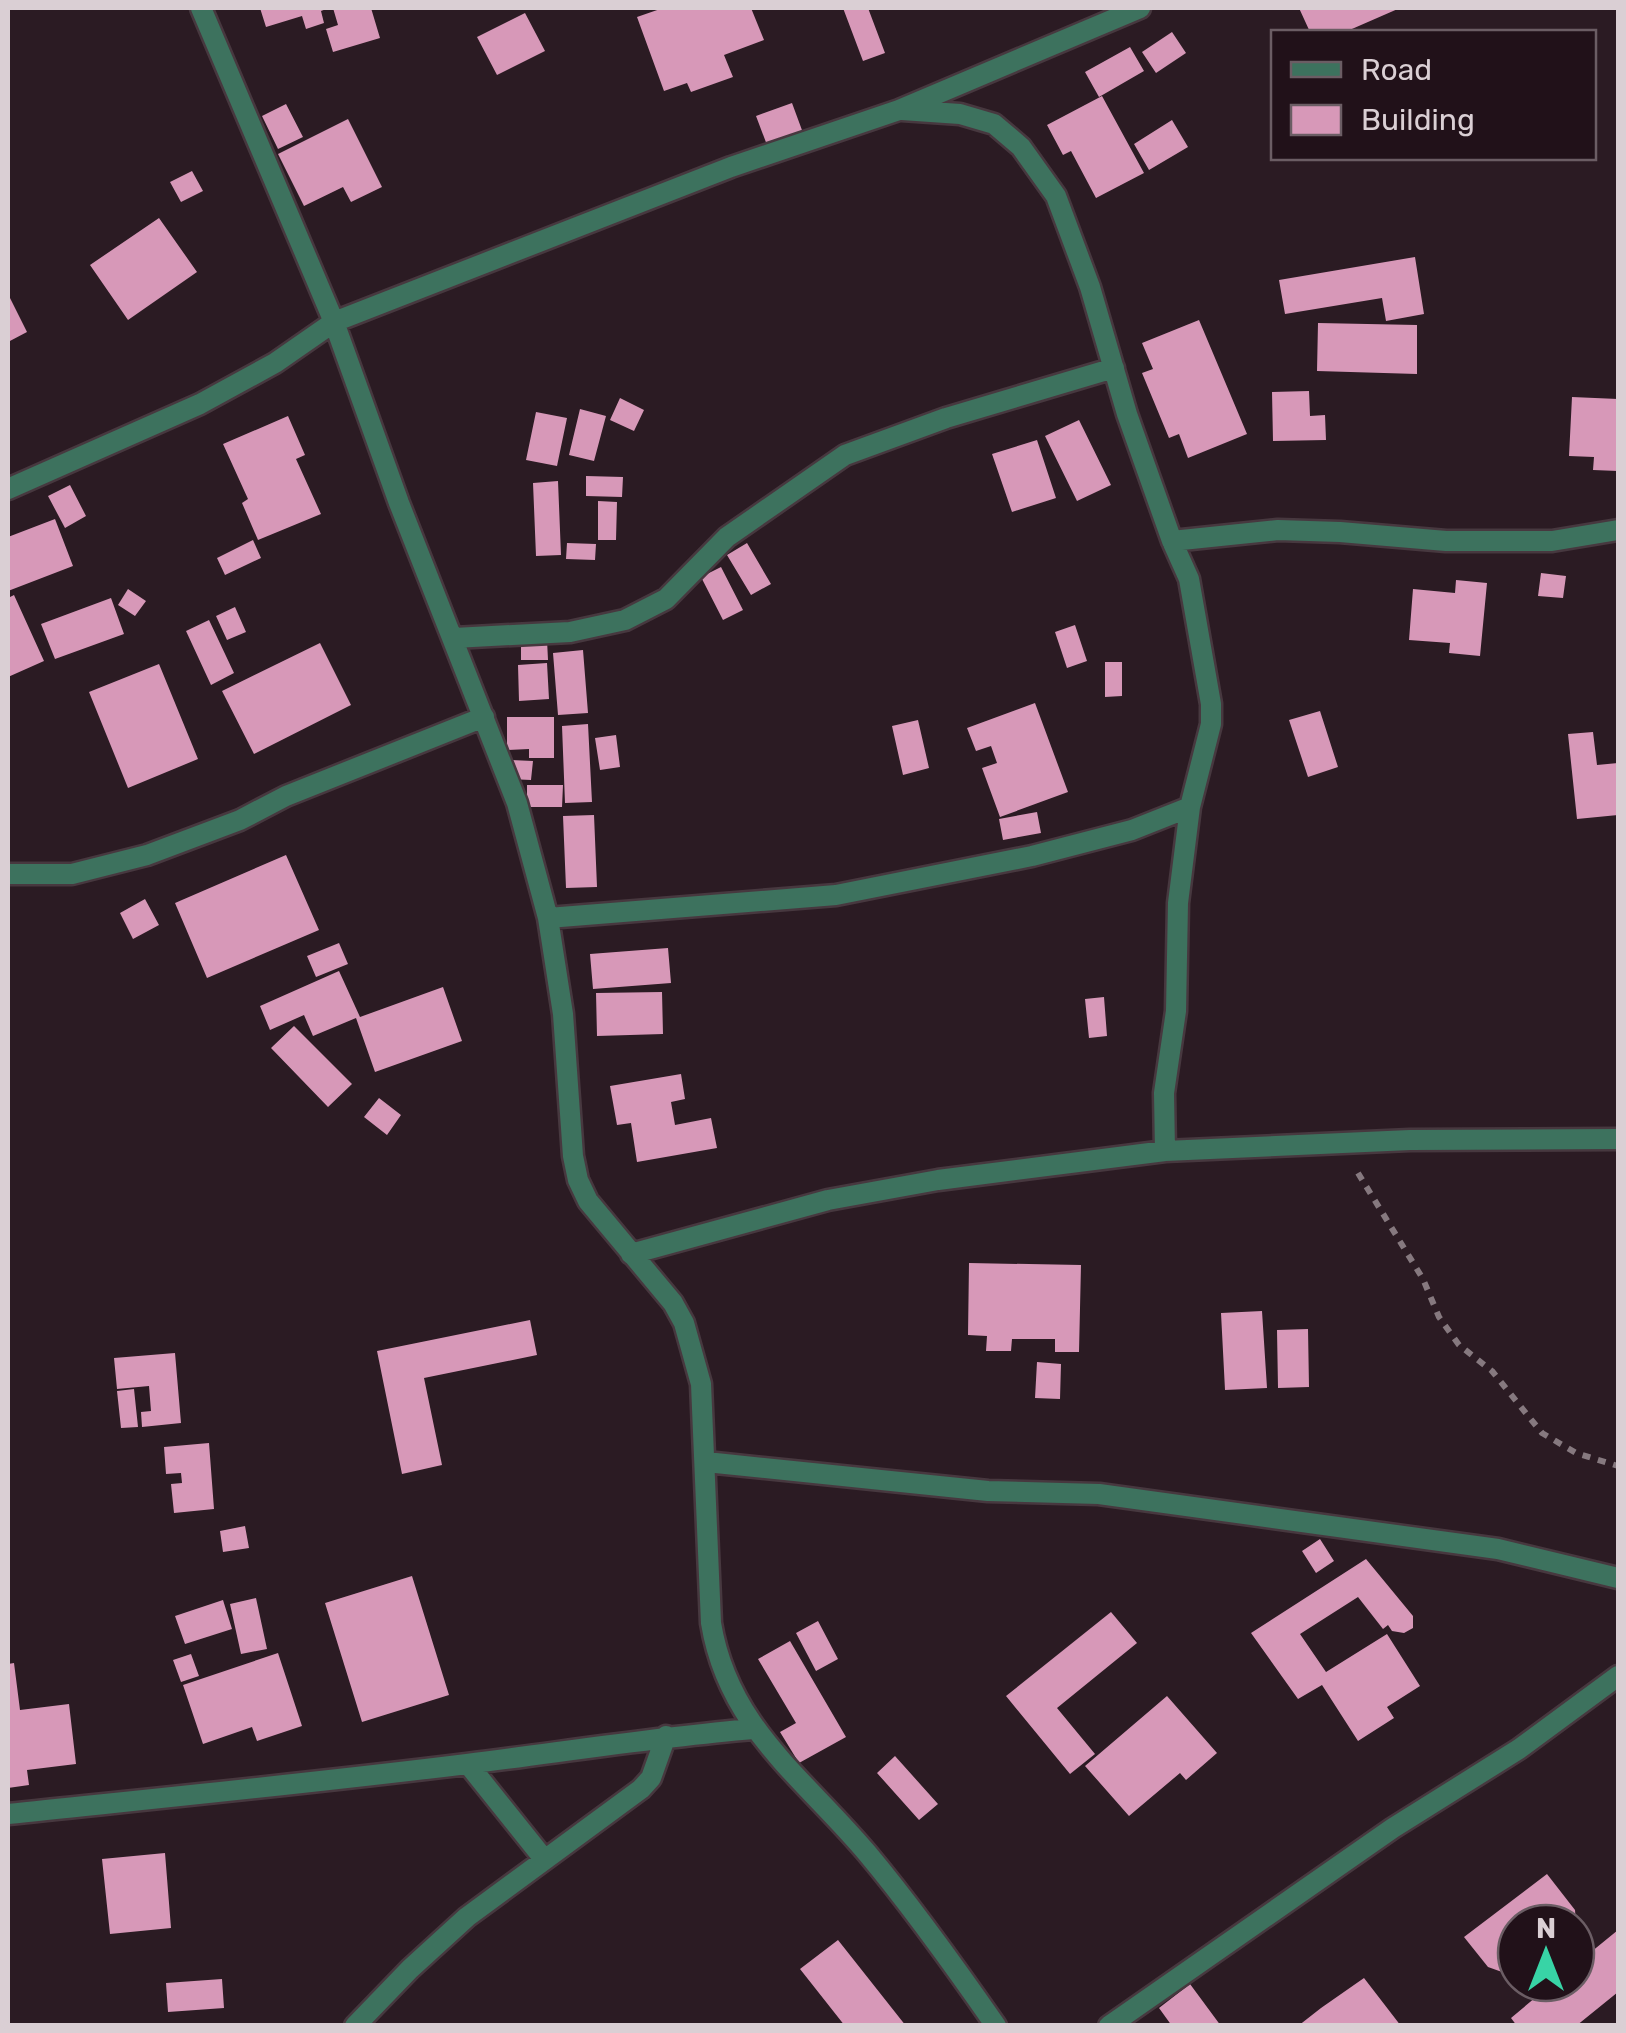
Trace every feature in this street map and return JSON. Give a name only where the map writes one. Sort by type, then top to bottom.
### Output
[{"type":"street","points":[[201,8],[334,322],[399,504],[516,803],[548,918],[564,1014],[578,1180],[588,1200],[660,1285],[684,1323],[700,1384],[711,1622],[717,1658],[754,1729],[897,1889],[996,2026]]},
{"type":"street","points":[[8,489],[200,404],[275,362],[334,322],[731,167],[899,110],[1140,8]]},
{"type":"street","points":[[899,110],[960,114],[994,124],[1021,146],[1056,196],[1090,287],[1172,541],[1189,579],[1211,704],[1190,808],[1178,903],[1176,1011],[1164,1093],[1165,1151]]},
{"type":"street","points":[[454,638],[570,632],[625,620],[666,600],[727,537],[845,455],[946,418],[1114,368]]},
{"type":"street","points":[[1172,541],[1278,530],[1431,540],[1552,541],[1618,530]]},
{"type":"street","points":[[8,874],[72,874],[147,855],[484,717]]},
{"type":"street","points":[[548,918],[836,895],[1032,856],[1132,830],[1190,808]]},
{"type":"street","points":[[631,1254],[828,1200],[938,1180],[1165,1151],[1410,1140],[1618,1138]]},
{"type":"street","points":[[706,1462],[988,1491],[1099,1494],[1498,1550],[1618,1578]]},
{"type":"street","points":[[1109,2026],[1392,1828],[1519,1749],[1618,1676]]},
{"type":"street","points":[[8,1814],[140,1803],[666,1736],[754,1729]]},
{"type":"street","points":[[355,2026],[467,1917],[641,1789],[651,1778],[666,1736]]},
{"type":"street","points":[[468,1764],[544,1859]]},
{"type":"path","points":[[1343,1145],[1459,1346],[1492,1371],[1542,1433],[1576,1453],[1618,1466]]},
{"type":"building","points":[[260,8],[329,8],[321,11],[324,23],[306,29],[302,16],[266,27]]},
{"type":"building","points":[[333,8],[371,8],[380,38],[333,52],[326,29],[338,25]]},
{"type":"building","points":[[663,8],[751,8],[764,40],[724,55],[733,77],[691,92],[687,83],[664,91],[637,17]]},
{"type":"building","points":[[843,8],[868,8],[885,53],[863,61]]},
{"type":"building","points":[[1299,8],[1400,8],[1350,30],[1309,30]]},
{"type":"building","points":[[525,13],[545,51],[497,75],[477,37]]},
{"type":"building","points":[[1172,32],[1186,53],[1156,73],[1142,52]]},
{"type":"building","points":[[1130,47],[1144,71],[1099,97],[1085,72]]},
{"type":"building","points":[[1102,96],[1144,173],[1096,198],[1071,151],[1063,155],[1047,125]]},
{"type":"building","points":[[792,103],[806,141],[770,153],[756,116]]},
{"type":"building","points":[[286,104],[303,137],[278,149],[262,116]]},
{"type":"building","points":[[348,119],[382,187],[351,202],[343,187],[304,206],[278,154]]},
{"type":"building","points":[[1172,120],[1188,147],[1149,170],[1134,144]]},
{"type":"building","points":[[192,171],[203,191],[181,202],[170,182]]},
{"type":"building","points":[[159,218],[197,272],[128,320],[90,265]]},
{"type":"building","points":[[1415,257],[1424,314],[1386,321],[1382,298],[1285,314],[1279,280]]},
{"type":"building","points":[[8,294],[27,332],[8,342]]},
{"type":"building","points":[[1199,320],[1247,434],[1188,458],[1179,434],[1169,438],[1142,373],[1153,369],[1142,343]]},
{"type":"building","points":[[1318,323],[1417,325],[1417,374],[1317,371]]},
{"type":"building","points":[[1309,391],[1310,416],[1325,415],[1326,440],[1273,441],[1272,392]]},
{"type":"building","points":[[1572,397],[1618,399],[1618,471],[1593,470],[1594,457],[1569,456]]},
{"type":"building","points":[[620,398],[644,410],[634,431],[610,420]]},
{"type":"building","points":[[580,409],[606,416],[594,461],[569,455]]},
{"type":"building","points":[[536,412],[567,418],[557,466],[526,460]]},
{"type":"building","points":[[288,416],[305,455],[296,459],[321,514],[258,540],[242,503],[248,499],[223,444]]},
{"type":"building","points":[[1079,420],[1111,485],[1077,501],[1045,436]]},
{"type":"building","points":[[1037,440],[1056,498],[1012,512],[992,454]]},
{"type":"building","points":[[586,476],[623,477],[622,497],[586,496]]},
{"type":"building","points":[[558,481],[561,555],[536,556],[533,483]]},
{"type":"building","points":[[70,485],[86,516],[65,528],[48,496]]},
{"type":"building","points":[[598,501],[617,502],[616,540],[598,540]]},
{"type":"building","points":[[55,519],[73,566],[8,591],[8,537]]},
{"type":"building","points":[[253,540],[261,558],[225,575],[217,558]]},
{"type":"building","points":[[567,543],[596,544],[595,560],[566,559]]},
{"type":"building","points":[[747,543],[771,584],[751,595],[727,555]]},
{"type":"building","points":[[721,567],[743,610],[723,620],[701,577]]},
{"type":"building","points":[[1541,573],[1566,576],[1563,598],[1538,596]]},
{"type":"building","points":[[1456,580],[1487,583],[1480,656],[1449,653],[1450,643],[1409,640],[1413,589],[1455,593]]},
{"type":"building","points":[[128,589],[146,601],[135,616],[118,605]]},
{"type":"building","points":[[14,595],[44,661],[8,677],[8,598]]},
{"type":"building","points":[[111,598],[124,634],[55,659],[41,624]]},
{"type":"building","points":[[235,607],[246,632],[227,640],[216,616]]},
{"type":"building","points":[[209,620],[234,673],[211,685],[186,631]]},
{"type":"building","points":[[1075,625],[1087,661],[1067,668],[1055,632]]},
{"type":"building","points":[[521,640],[547,640],[548,660],[521,660]]},
{"type":"building","points":[[320,643],[351,705],[254,754],[222,691]]},
{"type":"building","points":[[583,650],[588,713],[558,715],[553,653]]},
{"type":"building","points":[[1105,662],[1122,662],[1122,696],[1105,697]]},
{"type":"building","points":[[547,663],[549,699],[519,701],[518,665]]},
{"type":"building","points":[[159,664],[198,759],[128,788],[89,692]]},
{"type":"building","points":[[1035,703],[1068,792],[1000,817],[982,768],[997,763],[991,746],[976,751],[967,728]]},
{"type":"building","points":[[1320,711],[1338,767],[1308,777],[1289,720]]},
{"type":"building","points":[[507,717],[554,717],[554,758],[529,758],[529,749],[507,750]]},
{"type":"building","points":[[918,720],[929,768],[903,775],[892,726]]},
{"type":"building","points":[[588,724],[592,802],[565,803],[562,726]]},
{"type":"building","points":[[1593,732],[1597,765],[1618,763],[1618,815],[1577,819],[1568,734]]},
{"type":"building","points":[[616,735],[620,767],[600,770],[595,738]]},
{"type":"building","points":[[511,760],[533,761],[531,780],[509,779]]},
{"type":"building","points":[[527,785],[563,785],[562,807],[527,807]]},
{"type":"building","points":[[1037,812],[1041,833],[1003,840],[999,819]]},
{"type":"building","points":[[594,815],[597,887],[566,888],[563,816]]},
{"type":"building","points":[[286,855],[319,930],[207,978],[175,903]]},
{"type":"building","points":[[145,899],[159,925],[133,939],[120,913]]},
{"type":"building","points":[[339,943],[348,964],[316,977],[307,956]]},
{"type":"building","points":[[668,948],[671,983],[593,989],[590,954]]},
{"type":"building","points":[[339,971],[360,1017],[443,987],[462,1041],[375,1072],[356,1018],[313,1036],[304,1015],[270,1030],[260,1006]]},
{"type":"building","points":[[662,992],[663,1034],[597,1036],[596,993]]},
{"type":"building","points":[[1104,997],[1107,1036],[1089,1038],[1085,999]]},
{"type":"building","points":[[294,1026],[352,1084],[328,1107],[271,1048]]},
{"type":"building","points":[[681,1074],[685,1099],[671,1102],[675,1125],[711,1118],[717,1148],[637,1162],[631,1123],[617,1125],[610,1086]]},
{"type":"building","points":[[379,1098],[401,1115],[387,1135],[364,1117]]},
{"type":"building","points":[[969,1263],[1081,1265],[1079,1352],[1055,1352],[1055,1339],[1012,1339],[1011,1351],[986,1351],[987,1336],[968,1335]]},
{"type":"building","points":[[1262,1311],[1267,1388],[1225,1390],[1221,1313]]},
{"type":"building","points":[[530,1320],[537,1355],[424,1378],[442,1465],[402,1474],[377,1351]]},
{"type":"building","points":[[1308,1329],[1309,1387],[1278,1388],[1277,1330]]},
{"type":"building","points":[[175,1353],[181,1423],[142,1427],[141,1412],[151,1411],[149,1386],[117,1389],[114,1358]]},
{"type":"building","points":[[1037,1362],[1061,1364],[1060,1399],[1035,1398]]},
{"type":"building","points":[[134,1389],[138,1427],[121,1428],[117,1391]]},
{"type":"building","points":[[209,1443],[214,1509],[174,1513],[171,1484],[182,1483],[181,1473],[166,1474],[164,1447]]},
{"type":"building","points":[[245,1526],[249,1548],[223,1552],[220,1531]]},
{"type":"building","points":[[1320,1539],[1334,1561],[1316,1573],[1302,1551]]},
{"type":"building","points":[[1366,1559],[1413,1616],[1413,1628],[1404,1633],[1392,1631],[1388,1625],[1383,1629],[1358,1597],[1300,1634],[1326,1672],[1387,1634],[1420,1686],[1387,1707],[1394,1718],[1358,1741],[1322,1685],[1298,1699],[1251,1633]]},
{"type":"building","points":[[412,1576],[449,1695],[362,1722],[325,1603]]},
{"type":"building","points":[[256,1598],[267,1649],[241,1654],[230,1604]]},
{"type":"building","points":[[223,1600],[232,1629],[185,1644],[175,1616]]},
{"type":"building","points":[[1111,1612],[1137,1643],[1057,1708],[1095,1754],[1070,1774],[1006,1696]]},
{"type":"building","points":[[818,1621],[838,1659],[816,1671],[796,1633]]},
{"type":"building","points":[[790,1641],[846,1737],[799,1763],[780,1732],[796,1723],[758,1659]]},
{"type":"building","points":[[278,1653],[302,1726],[257,1741],[252,1727],[203,1744],[183,1685]]},
{"type":"building","points":[[191,1654],[199,1676],[181,1682],[173,1660]]},
{"type":"building","points":[[14,1663],[20,1710],[69,1704],[76,1764],[27,1770],[29,1785],[8,1788],[8,1664]]},
{"type":"building","points":[[1167,1696],[1217,1753],[1186,1780],[1180,1773],[1129,1816],[1085,1766]]},
{"type":"building","points":[[895,1756],[938,1804],[919,1820],[877,1773]]},
{"type":"building","points":[[165,1853],[171,1928],[110,1934],[102,1859]]},
{"type":"building","points":[[1547,1874],[1570,1903],[1509,1903]]},
{"type":"building","points":[[1496,1913],[1496,1970],[1488,1967],[1464,1937]]},
{"type":"building","points":[[1618,1930],[1618,1992],[1576,2026],[1517,2026],[1511,2018],[1529,2003],[1596,2003],[1596,1948]]},
{"type":"building","points":[[838,1940],[906,2026],[845,2026],[800,1969]]},
{"type":"building","points":[[1364,1978],[1401,2026],[1298,2026],[1321,2008]]},
{"type":"building","points":[[222,1979],[224,2008],[168,2012],[166,1983]]},
{"type":"building","points":[[1190,1984],[1221,2026],[1172,2026],[1159,2008]]}]
